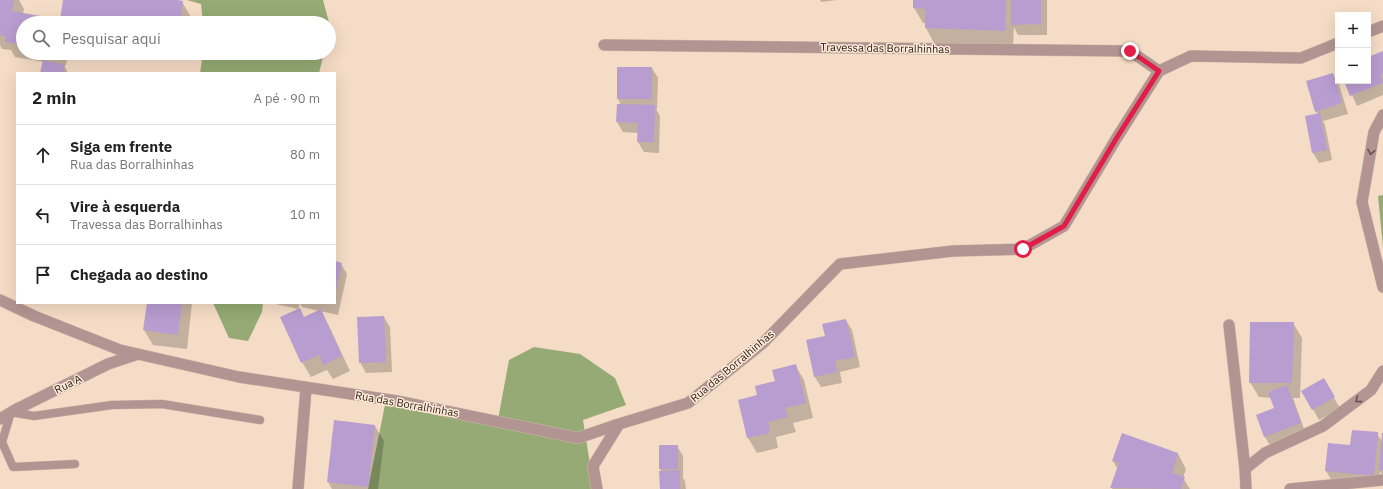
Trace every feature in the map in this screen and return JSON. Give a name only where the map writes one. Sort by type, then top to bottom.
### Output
[{"type":"street","points":[[1371,31],[1383,26]]},
{"type":"street","name":"Travessa das Borralhinhas","points":[[604,45],[1130,51],[1159,71]]},
{"type":"street","points":[[1159,71],[1191,56],[1301,58],[1335,45]]},
{"type":"street","name":"Rua das Borralhinhas","points":[[0,300],[34,316],[120,350],[239,378],[397,400],[578,438],[688,403],[762,343],[840,264],[953,251],[1023,249],[1064,226],[1159,71]]},
{"type":"street","points":[[1383,115],[1374,132],[1362,202],[1383,287]]},
{"type":"street","points":[[1229,326],[1246,489]]},
{"type":"street","name":"Rua A","points":[[0,419],[11,412],[108,364],[139,354]]},
{"type":"street","points":[[1245,469],[1265,453],[1323,426],[1371,390],[1383,371]]},
{"type":"street","points":[[298,489],[306,388]]},
{"type":"street","points":[[597,489],[593,466],[619,424]]},
{"type":"street","points":[[1290,489],[1383,480]]},
{"type":"lane","points":[[75,464],[13,467],[2,442],[11,412],[34,416],[112,405],[162,404],[260,420]]},
{"type":"green space","points":[[187,0],[323,0],[327,16],[202,16],[201,4]]},
{"type":"green space","points":[[202,60],[322,60],[319,72],[200,72]]},
{"type":"green space","points":[[1383,195],[1383,247],[1378,196]]},
{"type":"green space","points":[[213,304],[263,304],[262,312],[248,341],[229,338]]},
{"type":"green space","points":[[534,347],[580,354],[615,378],[626,405],[583,420],[594,489],[368,489],[385,405],[497,425],[509,360]]},
{"type":"building","points":[[0,0],[14,0],[12,11],[40,16],[16,16],[16,44],[5,42],[6,36],[0,35]]},
{"type":"building","points":[[63,0],[183,1],[181,16],[60,16]]},
{"type":"building","points":[[913,0],[1006,0],[1005,31],[925,28],[925,9],[913,8]]},
{"type":"building","points":[[1011,0],[1041,0],[1041,24],[1011,25]]},
{"type":"building","points":[[1383,51],[1383,73],[1381,74],[1383,83],[1350,96],[1345,84],[1371,84],[1371,56]]},
{"type":"building","points":[[43,60],[65,65],[63,72],[40,72]]},
{"type":"building","points":[[617,67],[652,67],[652,99],[617,99]]},
{"type":"building","points":[[1333,73],[1335,84],[1336,84],[1342,103],[1315,112],[1306,81]]},
{"type":"building","points":[[617,104],[655,105],[654,142],[637,142],[638,123],[616,122]]},
{"type":"building","points":[[1320,113],[1327,150],[1312,153],[1305,116]]},
{"type":"building","points":[[336,261],[342,263],[336,289]]},
{"type":"building","points":[[147,304],[182,304],[178,335],[143,330]]},
{"type":"building","points":[[300,308],[304,317],[321,309],[342,356],[323,365],[319,355],[301,363],[280,317]]},
{"type":"building","points":[[384,316],[386,362],[359,363],[357,317]]},
{"type":"building","points":[[846,319],[855,357],[835,361],[837,372],[814,377],[806,340],[825,336],[822,324]]},
{"type":"building","points":[[1250,322],[1294,322],[1292,383],[1249,383]]},
{"type":"building","points":[[796,364],[806,403],[785,408],[788,417],[768,422],[770,433],[747,438],[738,400],[757,395],[755,386],[775,381],[772,370]]},
{"type":"building","points":[[1324,378],[1335,397],[1312,410],[1301,391]]},
{"type":"building","points":[[1287,385],[1301,423],[1264,437],[1256,415],[1274,408],[1268,392]]},
{"type":"building","points":[[334,420],[375,425],[368,487],[327,482]]},
{"type":"building","points":[[1352,430],[1378,432],[1374,476],[1325,471],[1328,443],[1350,445]]},
{"type":"building","points":[[1122,433],[1178,453],[1172,473],[1185,477],[1181,489],[1110,488],[1119,463],[1112,461]]},
{"type":"building","points":[[1382,433],[1383,470],[1379,470]]},
{"type":"building","points":[[659,445],[678,445],[678,469],[659,469]]},
{"type":"building","points":[[680,470],[680,489],[660,489],[659,471]]},
{"type":"route","points":[[1023,249],[1064,226],[1159,71],[1130,51]]}]
